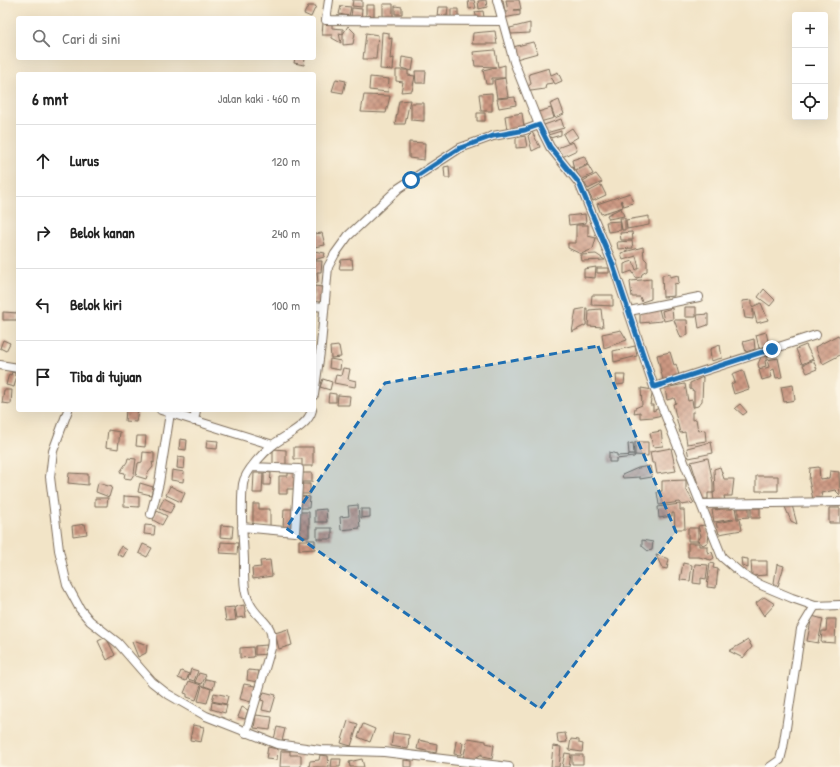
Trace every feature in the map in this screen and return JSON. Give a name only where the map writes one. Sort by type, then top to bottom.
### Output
[{"type":"street","points":[[329,0],[326,20],[502,21]]},
{"type":"street","points":[[496,0],[514,62],[539,125],[550,147],[579,183],[612,262],[654,387],[722,557],[743,575],[815,606],[840,605]]},
{"type":"street","points":[[316,383],[320,358],[328,267],[348,236],[399,188],[460,148],[493,136],[525,130],[539,125]]},
{"type":"street","points":[[628,311],[699,297]]},
{"type":"street","points":[[316,306],[324,307]]},
{"type":"street","points":[[654,387],[816,335]]},
{"type":"street","points":[[0,365],[16,368]]},
{"type":"street","points":[[67,412],[53,451],[50,477],[59,550],[67,585],[80,609],[90,620],[118,643],[152,682],[166,693],[206,716],[277,744],[320,750],[384,752],[509,767]]},
{"type":"street","points":[[167,412],[273,445]]},
{"type":"street","points":[[194,421],[196,412]]},
{"type":"street","points":[[246,733],[271,648],[273,636],[268,626],[257,615],[248,600],[244,571],[242,527],[243,484],[245,477],[252,467],[273,445],[297,429],[307,419],[311,412]]},
{"type":"street","points":[[151,514],[159,483],[170,413]]},
{"type":"street","points":[[242,527],[295,532],[298,469],[252,467]]},
{"type":"street","points":[[701,504],[840,502]]},
{"type":"street","points":[[770,767],[780,760],[801,629],[815,606]]},
{"type":"highlighted area","points":[[598,346],[676,532],[540,709],[286,528],[385,383]]},
{"type":"building","points":[[353,0],[362,0],[362,7],[352,6]]},
{"type":"building","points":[[468,0],[474,0],[476,8],[469,9]]},
{"type":"building","points":[[486,0],[487,7],[479,9],[478,1]]},
{"type":"building","points":[[500,0],[503,0],[505,12],[508,12],[506,0],[519,0],[521,9],[514,10],[520,10],[520,15],[503,18]]},
{"type":"building","points":[[383,4],[393,4],[393,18],[383,18]]},
{"type":"building","points":[[366,5],[374,5],[374,16],[366,16]]},
{"type":"building","points":[[308,6],[316,6],[311,16],[304,14]]},
{"type":"building","points":[[341,6],[351,7],[349,16],[339,14]]},
{"type":"building","points":[[395,6],[402,7],[402,14],[395,14]]},
{"type":"building","points":[[438,7],[448,7],[447,16],[437,16]]},
{"type":"building","points":[[352,8],[362,9],[361,18],[351,17]]},
{"type":"building","points":[[451,9],[458,9],[458,17],[451,17]]},
{"type":"building","points":[[483,11],[484,17],[477,19],[475,12]]},
{"type":"building","points":[[323,23],[332,24],[332,28],[343,29],[343,34],[339,33],[341,43],[332,38],[332,35],[322,35]]},
{"type":"building","points":[[530,23],[530,33],[511,34],[510,28]]},
{"type":"building","points":[[348,26],[355,33],[353,44],[343,45],[343,34]]},
{"type":"building","points":[[495,31],[497,44],[472,44],[473,33]]},
{"type":"building","points":[[382,32],[389,33],[389,39],[392,38],[390,59],[394,58],[393,70],[380,69]]},
{"type":"building","points":[[366,33],[378,35],[376,59],[363,59]]},
{"type":"building","points":[[533,42],[538,53],[516,59],[513,47]]},
{"type":"building","points":[[495,50],[498,67],[505,65],[505,78],[492,78],[492,84],[486,84],[483,70],[496,67],[475,66],[473,52]]},
{"type":"building","points":[[402,57],[414,59],[412,71],[401,68]]},
{"type":"building","points":[[295,60],[305,60],[304,65],[294,63]]},
{"type":"building","points":[[549,68],[551,75],[558,72],[562,81],[555,84],[551,77],[553,83],[546,84],[545,89],[531,91],[528,86],[531,84],[529,74]]},
{"type":"building","points":[[396,70],[408,70],[408,75],[415,76],[412,91],[401,92],[403,82],[396,81]]},
{"type":"building","points":[[415,71],[426,71],[425,83],[416,83]]},
{"type":"building","points":[[370,77],[389,79],[388,92],[369,90]]},
{"type":"building","points":[[505,78],[508,97],[497,98],[494,80]]},
{"type":"building","points":[[336,79],[346,81],[343,93],[332,91]]},
{"type":"building","points":[[492,93],[492,111],[481,111],[479,94]]},
{"type":"building","points":[[364,95],[390,96],[386,113],[361,112]]},
{"type":"building","points":[[515,97],[516,105],[499,108],[497,99]]},
{"type":"building","points":[[410,100],[405,124],[395,124],[399,101]]},
{"type":"building","points":[[559,100],[564,114],[555,118],[550,104]]},
{"type":"building","points":[[411,103],[424,103],[424,121],[411,120]]},
{"type":"building","points":[[551,108],[554,118],[540,122],[535,113]]},
{"type":"building","points":[[477,113],[485,113],[485,121],[477,121]]},
{"type":"building","points":[[522,113],[524,127],[507,130],[505,116]]},
{"type":"building","points":[[561,119],[564,128],[546,133],[544,125]]},
{"type":"building","points":[[572,128],[578,137],[568,143],[563,134]]},
{"type":"building","points":[[561,131],[561,135],[550,138],[548,135]]},
{"type":"building","points":[[532,132],[540,147],[532,151],[528,136]]},
{"type":"building","points":[[525,136],[527,147],[516,148],[516,138]]},
{"type":"building","points":[[409,142],[425,143],[424,160],[409,158]]},
{"type":"building","points":[[573,142],[577,150],[562,157],[557,148]]},
{"type":"building","points":[[584,156],[588,164],[574,170],[572,160]]},
{"type":"building","points":[[588,165],[593,174],[581,180],[576,171]]},
{"type":"building","points":[[449,166],[450,178],[445,178],[444,167]]},
{"type":"building","points":[[596,174],[602,182],[588,189],[583,181]]},
{"type":"building","points":[[601,185],[606,195],[593,201],[588,192]]},
{"type":"building","points":[[630,193],[633,203],[624,206],[621,200],[623,207],[601,214],[597,204]]},
{"type":"building","points":[[621,208],[624,216],[609,219],[607,215]]},
{"type":"building","points":[[585,214],[586,223],[569,225],[568,216]]},
{"type":"building","points":[[649,216],[649,225],[627,229],[626,220]]},
{"type":"building","points":[[620,218],[625,218],[625,230],[622,230]]},
{"type":"building","points":[[620,221],[621,230],[608,232],[606,222]]},
{"type":"building","points":[[576,225],[588,225],[588,236],[596,238],[593,249],[581,254],[568,248],[568,243],[576,243]]},
{"type":"building","points":[[632,232],[633,240],[621,240],[620,233]]},
{"type":"building","points":[[322,233],[325,245],[316,247],[316,234]]},
{"type":"building","points":[[632,241],[633,248],[618,249],[617,242]]},
{"type":"building","points":[[643,247],[644,258],[647,261],[647,271],[642,274],[641,277],[636,278],[632,271],[624,274],[624,264],[633,261],[636,270],[639,268],[636,256],[623,260],[621,253]]},
{"type":"building","points":[[316,251],[325,253],[324,257],[316,259]]},
{"type":"building","points":[[596,254],[605,260],[582,261],[581,255]]},
{"type":"building","points":[[352,259],[353,269],[339,269],[341,260]]},
{"type":"building","points":[[316,261],[322,261],[321,272],[317,272],[318,283],[316,283]]},
{"type":"building","points":[[596,267],[595,278],[584,277],[584,269]]},
{"type":"building","points":[[597,268],[609,268],[609,273],[597,273]]},
{"type":"building","points":[[670,274],[670,277],[678,275],[679,283],[674,284],[674,296],[663,297],[662,275]]},
{"type":"building","points":[[651,279],[651,299],[642,302],[640,297],[632,297],[631,281]]},
{"type":"building","points":[[316,286],[322,287],[321,305],[316,304]]},
{"type":"building","points":[[764,289],[775,300],[770,306],[758,297]]},
{"type":"building","points":[[592,295],[613,295],[613,306],[591,305]]},
{"type":"building","points":[[752,300],[752,307],[761,303],[768,320],[757,323],[753,309],[753,319],[745,318],[742,301]]},
{"type":"building","points":[[685,307],[696,307],[696,317],[685,317]]},
{"type":"building","points":[[587,308],[586,325],[572,332],[576,310]]},
{"type":"building","points":[[672,308],[673,319],[664,321],[662,311]]},
{"type":"building","points":[[601,309],[603,327],[588,326],[589,310]]},
{"type":"building","points":[[659,309],[662,321],[640,323],[640,312]]},
{"type":"building","points":[[3,312],[16,313],[16,320],[3,320]]},
{"type":"building","points":[[708,314],[708,325],[699,328],[697,315]]},
{"type":"building","points":[[674,320],[687,320],[688,334],[681,338]]},
{"type":"building","points":[[621,330],[627,340],[604,348],[602,334]]},
{"type":"building","points":[[766,332],[769,345],[759,348],[756,335]]},
{"type":"building","points":[[838,335],[840,339],[840,355],[823,364],[815,347]]},
{"type":"building","points":[[754,339],[755,349],[746,352],[743,342]]},
{"type":"building","points":[[3,340],[10,343],[6,351],[0,348]]},
{"type":"building","points":[[720,345],[722,358],[711,361],[710,349]]},
{"type":"building","points":[[806,345],[813,359],[802,364],[796,349]]},
{"type":"building","points":[[339,346],[341,357],[331,358],[330,347]]},
{"type":"building","points":[[635,346],[637,356],[614,362],[613,351]]},
{"type":"building","points":[[670,352],[674,365],[676,364],[679,375],[663,380],[657,355]]},
{"type":"building","points":[[769,356],[765,361],[766,366],[759,368],[758,364],[761,357]]},
{"type":"building","points":[[778,358],[782,377],[776,378],[774,369],[770,371],[772,377],[762,380],[759,370],[769,367],[767,360]]},
{"type":"building","points":[[330,359],[341,361],[340,370],[329,368]]},
{"type":"building","points":[[813,360],[817,369],[807,373],[803,365]]},
{"type":"building","points":[[343,368],[350,369],[348,379],[356,381],[355,387],[334,383],[336,375],[341,376]]},
{"type":"building","points":[[743,370],[749,389],[734,394],[731,384],[735,382],[732,374]]},
{"type":"building","points":[[12,372],[15,373],[16,376],[14,387],[6,385],[9,374],[11,375]]},
{"type":"building","points":[[616,375],[625,375],[624,384],[617,385]]},
{"type":"building","points":[[703,377],[702,401],[698,406],[694,407],[694,391],[690,389],[690,383]]},
{"type":"building","points":[[323,379],[332,382],[330,390],[320,387]]},
{"type":"building","points":[[685,384],[688,401],[692,400],[694,412],[692,412],[692,420],[696,419],[698,431],[705,430],[706,441],[687,444],[685,432],[680,433],[673,404],[676,403],[674,398],[667,400],[665,388]]},
{"type":"building","points":[[793,385],[795,400],[784,402],[781,387]]},
{"type":"building","points":[[641,388],[653,390],[650,405],[653,405],[653,411],[659,408],[662,415],[640,418],[640,412],[634,413],[635,408],[642,405]]},
{"type":"building","points":[[4,390],[12,390],[11,404],[2,403]]},
{"type":"building","points":[[329,393],[336,394],[336,402],[328,402]]},
{"type":"building","points":[[338,395],[350,396],[349,405],[337,405]]},
{"type":"building","points":[[740,404],[747,412],[743,415],[735,408]]},
{"type":"building","points":[[126,412],[138,412],[136,422],[125,421]]},
{"type":"building","points":[[108,430],[120,432],[118,449],[106,447]]},
{"type":"building","points":[[661,431],[663,446],[653,447],[650,433]]},
{"type":"building","points":[[137,436],[146,436],[145,447],[136,446]]},
{"type":"building","points":[[180,439],[187,440],[186,450],[179,449]]},
{"type":"building","points":[[207,440],[218,441],[217,449],[206,448]]},
{"type":"building","points":[[635,442],[648,442],[648,456],[635,455]]},
{"type":"building","points":[[711,442],[713,453],[689,458],[687,448]]},
{"type":"building","points":[[633,443],[634,454],[629,454],[628,444]]},
{"type":"building","points":[[294,447],[313,447],[313,466],[302,466],[302,459],[294,459]]},
{"type":"building","points":[[671,448],[676,471],[657,474],[655,463],[652,463],[650,452]]},
{"type":"building","points":[[273,449],[286,450],[286,467],[273,467]]},
{"type":"building","points":[[143,452],[154,453],[154,463],[152,462],[153,467],[148,473],[146,479],[136,476],[138,463],[142,462]]},
{"type":"building","points":[[609,452],[617,454],[617,456],[635,455],[634,457],[616,459],[616,462],[609,462]]},
{"type":"building","points":[[178,457],[185,458],[184,469],[177,468]]},
{"type":"building","points":[[128,458],[136,459],[134,474],[131,479],[124,478],[125,473],[120,472]]},
{"type":"building","points":[[708,458],[713,483],[713,493],[708,493],[708,499],[701,499],[701,493],[699,493],[698,484],[691,462]]},
{"type":"building","points":[[650,466],[652,477],[640,479],[640,477],[623,478],[622,475],[638,468]]},
{"type":"building","points":[[720,467],[724,479],[734,479],[732,496],[724,496],[725,501],[714,501],[714,469]]},
{"type":"building","points":[[819,467],[820,479],[829,478],[830,471],[839,472],[840,495],[835,490],[821,493],[822,497],[813,499],[809,481],[810,468]]},
{"type":"building","points":[[172,470],[184,472],[183,482],[171,480]]},
{"type":"building","points":[[264,472],[271,473],[270,485],[264,485]]},
{"type":"building","points":[[69,473],[88,474],[88,485],[68,483]]},
{"type":"building","points":[[254,473],[263,473],[262,493],[253,493]]},
{"type":"building","points":[[288,473],[297,473],[297,489],[287,489],[287,494],[279,494],[279,476],[288,476]]},
{"type":"building","points":[[302,473],[312,473],[312,482],[301,482]]},
{"type":"building","points":[[756,476],[778,476],[778,491],[756,491]]},
{"type":"building","points":[[686,480],[686,489],[694,503],[682,505],[680,502],[659,505],[657,492],[662,491],[662,481]]},
{"type":"building","points":[[98,483],[112,487],[109,497],[96,492]]},
{"type":"building","points":[[140,483],[153,487],[151,495],[138,492]]},
{"type":"building","points":[[302,484],[310,484],[310,494],[301,494]]},
{"type":"building","points":[[170,486],[185,493],[181,502],[166,495]]},
{"type":"building","points":[[124,496],[139,497],[139,507],[124,506]]},
{"type":"building","points":[[300,496],[310,497],[309,508],[299,508]]},
{"type":"building","points":[[95,498],[108,498],[107,506],[95,506]]},
{"type":"building","points":[[164,498],[175,504],[170,513],[159,508]]},
{"type":"building","points":[[253,504],[259,504],[259,509],[270,509],[270,526],[253,526]]},
{"type":"building","points":[[680,504],[680,510],[684,510],[685,529],[675,529],[674,513],[672,513],[672,516],[659,518],[658,507]]},
{"type":"building","points":[[358,505],[360,528],[341,530],[340,517],[349,516],[348,506]]},
{"type":"building","points":[[792,505],[797,524],[791,521],[785,507]]},
{"type":"building","points":[[735,507],[737,519],[740,519],[742,530],[719,534],[716,523],[733,519],[714,522],[712,510],[732,509]]},
{"type":"building","points":[[738,508],[749,508],[749,517],[738,518]]},
{"type":"building","points":[[751,508],[760,508],[760,518],[751,518]]},
{"type":"building","points":[[829,508],[840,508],[840,523],[829,523]]},
{"type":"building","points":[[284,509],[294,509],[293,529],[283,528]]},
{"type":"building","points":[[326,509],[327,522],[315,522],[315,510]]},
{"type":"building","points":[[361,509],[370,509],[370,517],[361,518]]},
{"type":"building","points":[[157,511],[167,516],[162,525],[153,520]]},
{"type":"building","points":[[300,512],[309,512],[309,537],[300,537]]},
{"type":"building","points":[[85,524],[87,534],[73,536],[72,526]]},
{"type":"building","points":[[145,525],[155,526],[154,535],[144,534]]},
{"type":"building","points":[[221,525],[233,526],[232,538],[220,537]]},
{"type":"building","points":[[705,525],[709,534],[708,542],[703,545],[698,541],[701,536],[698,526]]},
{"type":"building","points":[[317,528],[332,528],[332,539],[317,539]]},
{"type":"building","points":[[688,528],[698,528],[698,541],[688,541]]},
{"type":"building","points":[[299,540],[315,540],[315,549],[299,550]]},
{"type":"building","points":[[642,540],[653,542],[652,550],[648,551],[642,546]]},
{"type":"building","points":[[221,542],[238,543],[237,554],[220,553]]},
{"type":"building","points":[[688,543],[699,543],[699,546],[707,546],[708,553],[712,552],[714,558],[711,560],[699,557],[688,557]]},
{"type":"building","points":[[143,544],[152,548],[147,557],[139,553]]},
{"type":"building","points":[[121,546],[127,550],[123,557],[117,554]]},
{"type":"building","points":[[656,555],[669,559],[667,569],[662,568]]},
{"type":"building","points":[[741,558],[748,559],[748,568],[742,566]]},
{"type":"building","points":[[270,560],[272,576],[253,579],[252,568],[261,567],[260,561]]},
{"type":"building","points":[[751,561],[767,561],[767,575],[752,576]]},
{"type":"building","points":[[683,563],[692,565],[690,581],[680,580]]},
{"type":"building","points":[[710,563],[714,564],[713,568],[718,569],[716,588],[707,587]]},
{"type":"building","points":[[695,564],[708,565],[706,579],[701,578],[701,584],[693,583]]},
{"type":"building","points":[[777,564],[784,566],[778,586],[774,583]]},
{"type":"building","points":[[764,597],[775,604],[764,616],[756,603]]},
{"type":"building","points":[[244,605],[246,617],[237,618],[235,607]]},
{"type":"building","points":[[234,607],[236,620],[226,621],[224,608]]},
{"type":"building","points":[[812,616],[823,619],[818,643],[807,641]]},
{"type":"building","points":[[827,619],[836,619],[835,643],[821,642],[822,631],[826,631]]},
{"type":"building","points":[[288,629],[292,645],[279,649],[275,633]]},
{"type":"building","points":[[106,637],[115,655],[107,660],[98,641]]},
{"type":"building","points":[[748,640],[752,647],[743,658],[729,651]]},
{"type":"building","points":[[136,641],[147,645],[146,653],[138,657],[132,642]]},
{"type":"building","points":[[267,645],[267,654],[255,655],[255,646]]},
{"type":"building","points":[[253,647],[254,657],[240,658],[240,648]]},
{"type":"building","points":[[191,669],[198,671],[194,681],[188,679]]},
{"type":"building","points":[[248,670],[259,671],[257,682],[247,680]]},
{"type":"building","points":[[181,671],[189,674],[186,681],[178,678]]},
{"type":"building","points":[[199,673],[206,675],[202,684],[195,682]]},
{"type":"building","points":[[206,679],[215,681],[213,689],[204,686]]},
{"type":"building","points":[[189,681],[201,685],[196,700],[187,697],[187,694],[184,693]]},
{"type":"building","points":[[244,684],[255,686],[251,702],[240,699]]},
{"type":"building","points":[[202,686],[211,689],[207,703],[198,701]]},
{"type":"building","points":[[264,692],[276,695],[271,712],[262,710],[264,701],[261,700]]},
{"type":"building","points":[[214,693],[228,696],[226,704],[212,701]]},
{"type":"building","points":[[212,702],[227,705],[225,713],[211,709]]},
{"type":"building","points":[[242,707],[248,710],[245,719],[238,717]]},
{"type":"building","points":[[256,715],[272,717],[270,730],[254,728]]},
{"type":"building","points":[[348,721],[358,724],[351,746],[341,743]]},
{"type":"building","points":[[363,724],[375,729],[370,742],[358,737]]},
{"type":"building","points":[[193,725],[204,727],[201,742],[190,740]]},
{"type":"building","points":[[277,727],[285,729],[282,741],[274,739]]},
{"type":"building","points":[[393,733],[409,735],[408,749],[391,746]]},
{"type":"building","points":[[565,733],[567,742],[558,743],[557,734]]},
{"type":"building","points":[[468,738],[486,741],[486,743],[494,745],[492,759],[482,757],[482,754],[470,761],[463,758]]},
{"type":"building","points":[[571,739],[579,740],[579,743],[583,744],[582,752],[569,750]]},
{"type":"building","points":[[419,740],[437,744],[436,753],[417,749]]},
{"type":"building","points":[[456,741],[463,743],[461,755],[454,754]]},
{"type":"building","points":[[553,746],[561,747],[559,767],[551,767]]},
{"type":"building","points":[[268,747],[278,749],[277,760],[266,759]]},
{"type":"building","points":[[281,751],[290,751],[290,755],[301,755],[301,767],[280,767]]},
{"type":"building","points":[[565,753],[571,754],[569,767],[562,767]]},
{"type":"building","points":[[320,755],[328,756],[329,767],[309,767],[310,761],[319,760]]},
{"type":"building","points":[[572,755],[583,755],[583,764],[572,764]]},
{"type":"building","points":[[332,759],[341,759],[340,767],[331,767]]},
{"type":"building","points":[[362,759],[364,767],[350,767],[349,762]]},
{"type":"building","points":[[404,760],[412,761],[412,767],[404,767]]},
{"type":"route","points":[[411,180],[460,148],[493,136],[525,130],[539,125],[550,147],[579,183],[612,262],[654,387],[772,349]]}]
